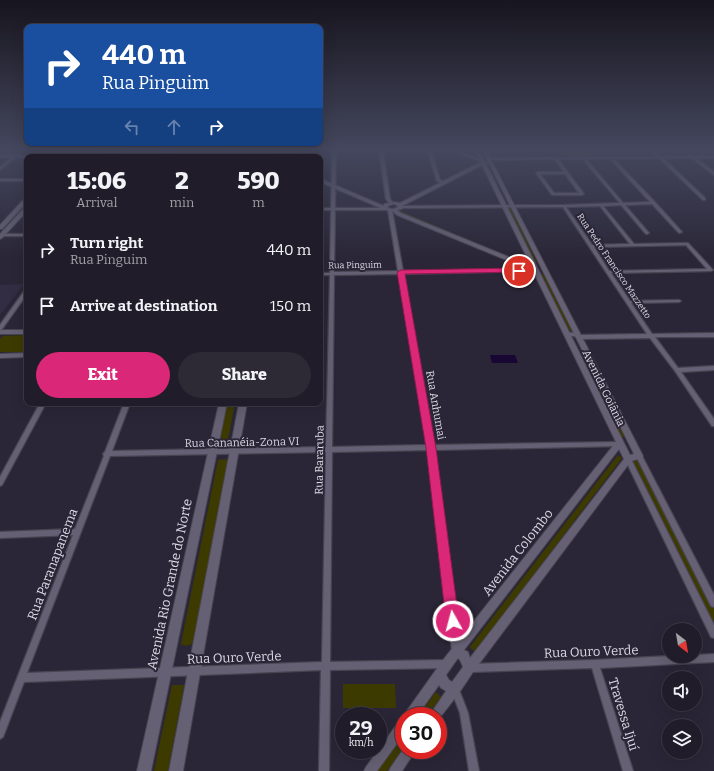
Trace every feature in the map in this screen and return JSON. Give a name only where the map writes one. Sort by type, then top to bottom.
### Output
[{"type":"main road","name":"Avenida Rio Grande do Norte","points":[[144,771],[222,406]]},
{"type":"main road","points":[[176,771],[242,406]]},
{"type":"street","name":"Rua Bararuba","points":[[324,771],[333,186]]},
{"type":"street","points":[[338,186],[390,206],[533,267],[543,267]]},
{"type":"street","name":"Rua Anhumai","points":[[386,186],[431,448],[457,652]]},
{"type":"street","points":[[390,206],[433,186]]},
{"type":"street","points":[[399,207],[434,186]]},
{"type":"street","name":"Avenida Goiânia","points":[[494,186],[619,444],[714,634]]},
{"type":"street","name":"Avenida Goiânia","points":[[503,186],[714,603]]},
{"type":"street","points":[[547,186],[553,194],[582,194],[576,186]]},
{"type":"street","points":[[607,186],[647,233]]},
{"type":"street","points":[[638,186],[680,232]]},
{"type":"street","points":[[690,186],[704,199]]},
{"type":"street","points":[[323,208],[390,206],[504,207],[654,203]]},
{"type":"street","points":[[0,228],[24,204]]},
{"type":"street","points":[[601,205],[633,245]]},
{"type":"street","name":"Rua Pedro Francisco Mazzetto","points":[[564,206],[651,336],[677,370],[714,424]]},
{"type":"street","points":[[399,207],[533,267]]},
{"type":"street","points":[[1,236],[24,211]]},
{"type":"street","points":[[1,236],[24,235]]},
{"type":"street","points":[[591,246],[686,244],[712,270]]},
{"type":"street","name":"Rua Pinguim","points":[[323,274],[533,267]]},
{"type":"street","points":[[608,272],[712,270]]},
{"type":"street","points":[[0,328],[24,295]]},
{"type":"street","points":[[628,302],[679,301]]},
{"type":"street","points":[[0,332],[24,332]]},
{"type":"street","points":[[568,337],[574,340],[579,339],[580,337],[714,335]]},
{"type":"street","points":[[0,356],[24,356]]},
{"type":"street","points":[[677,370],[714,368]]},
{"type":"street","points":[[586,376],[599,376]]},
{"type":"street","points":[[0,483],[41,406]]},
{"type":"street","name":"Rua Paranapanema","points":[[0,734],[106,454],[126,406]]},
{"type":"street","points":[[619,444],[632,442]]},
{"type":"street","name":"Rua Cananéia-Zona VI","points":[[106,454],[234,453],[619,444]]},
{"type":"street","name":"Avenida Colombo","points":[[416,707],[447,664],[619,444]]},
{"type":"street","points":[[441,707],[469,668],[628,460],[639,456]]},
{"type":"street","points":[[0,535],[77,532]]},
{"type":"street","points":[[457,652],[464,656],[469,668]]},
{"type":"street","name":"Rua Ouro Verde","points":[[469,668],[714,658]]},
{"type":"street","name":"Rua Ouro Verde","points":[[22,678],[325,666],[447,664]]},
{"type":"street","name":"Travessa Ijuí","points":[[595,664],[628,771]]},
{"type":"street","points":[[439,675],[444,684],[454,689],[466,721],[474,771]]},
{"type":"street","points":[[370,771],[395,736]]},
{"type":"street","points":[[395,771],[404,759]]},
{"type":"shaded area","points":[[507,208],[511,208],[537,263],[534,263]]},
{"type":"shaded area","points":[[397,210],[399,210],[525,264],[523,264]]},
{"type":"shaded area","points":[[539,273],[543,274],[572,330],[571,331],[567,330]]},
{"type":"shaded area","points":[[24,284],[0,315],[0,285]]},
{"type":"shaded area","points":[[24,335],[24,352],[0,352],[0,339],[3,336]]},
{"type":"shaded area","points":[[490,355],[515,355],[518,363],[492,363]]},
{"type":"shaded area","points":[[595,379],[598,381],[625,437],[620,437],[592,380]]},
{"type":"shaded area","points":[[225,406],[234,406],[228,440],[218,440]]},
{"type":"shaded area","points":[[618,455],[622,458],[475,652],[470,647]]},
{"type":"shaded area","points":[[218,460],[228,460],[193,643],[184,646],[181,644]]},
{"type":"shaded area","points":[[636,460],[640,462],[714,609],[714,627],[632,462]]},
{"type":"shaded area","points":[[343,684],[395,684],[395,708],[343,707]]},
{"type":"shaded area","points":[[172,685],[184,685],[168,771],[154,771]]},
{"type":"shaded area","points":[[436,692],[441,697],[434,707],[425,707]]},
{"type":"shaded area","points":[[395,747],[396,759],[387,771],[377,771],[387,759]]},
{"type":"route","points":[[453,621],[431,448],[401,272],[519,271]]}]
